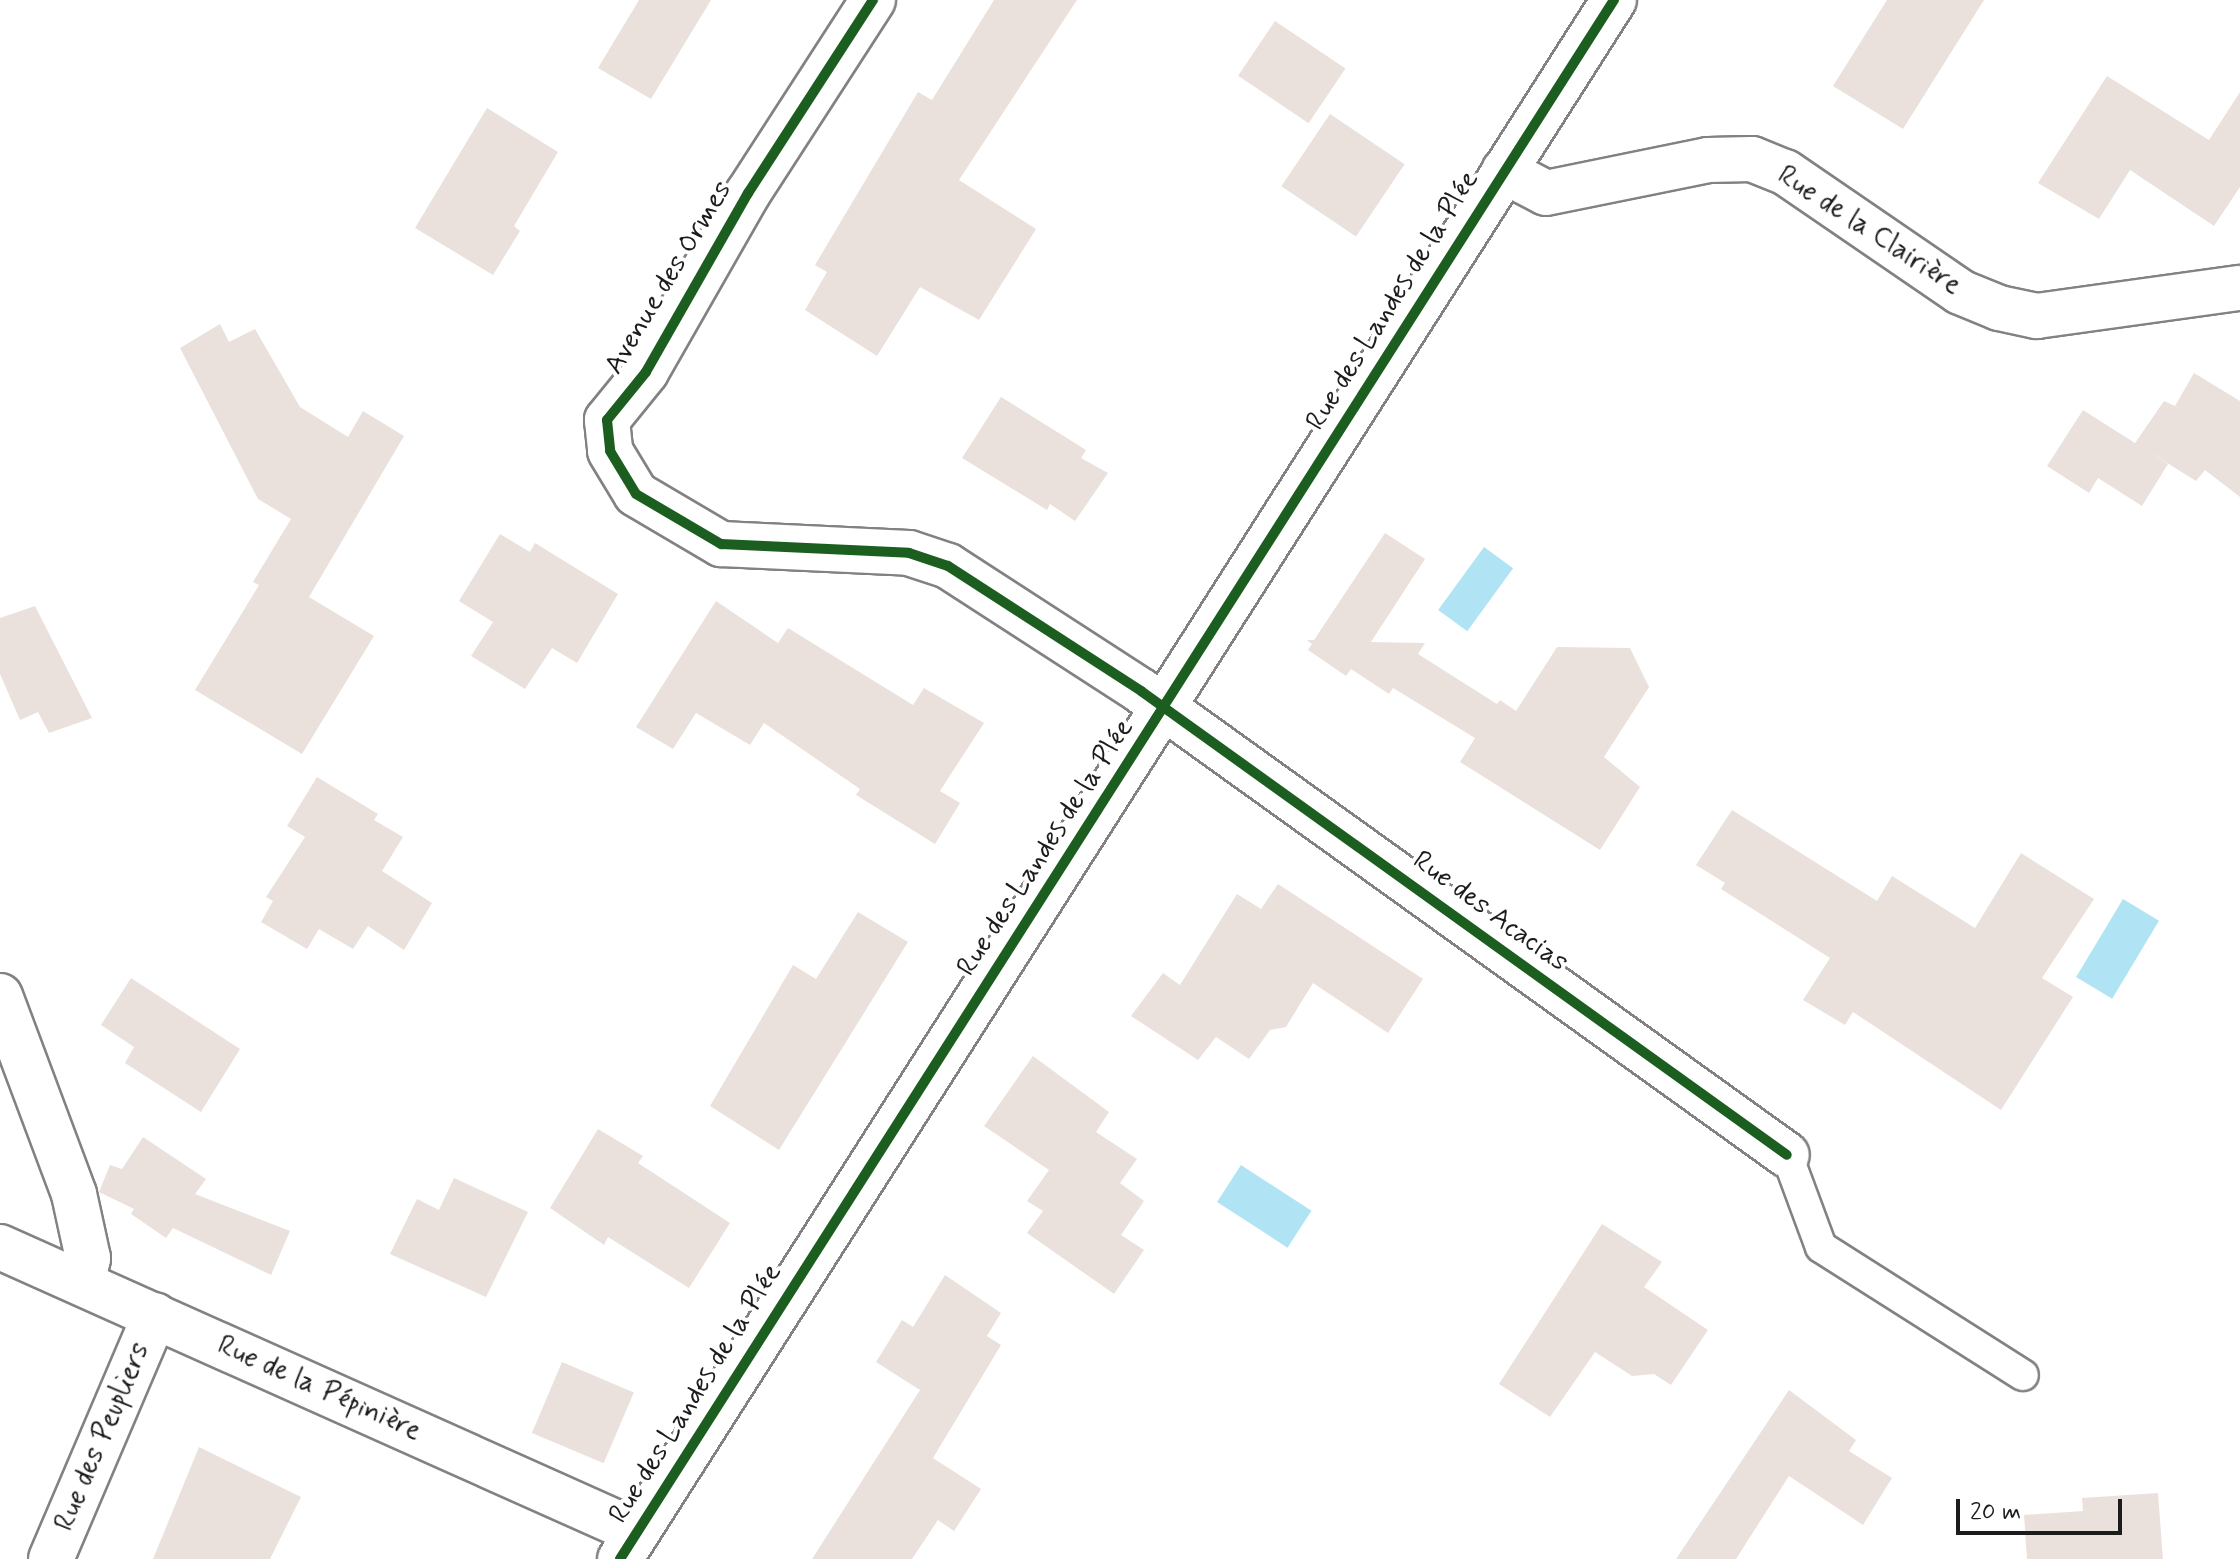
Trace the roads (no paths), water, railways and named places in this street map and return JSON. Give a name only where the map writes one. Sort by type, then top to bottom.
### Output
[{"type":"street","name":"Avenue des Ormes","points":[[873,0],[748,193],[646,372],[607,420],[615,462],[636,494],[721,544],[930,557],[1164,709]]},
{"type":"street","name":"Rue des Landes de la Plée","points":[[628,1546],[1614,0]]},
{"type":"street","name":"Rue de la Clairière","points":[[1504,171],[1546,193],[1708,160],[1752,159],[1785,172],[1960,292],[1999,308],[2037,316],[2240,288]]},
{"type":"street","name":"Rue des Acacias","points":[[1164,709],[1787,1155]]},
{"type":"street","points":[[0,996],[74,1194],[88,1258],[83,1282]]},
{"type":"street","name":"Rue de la Pépinière","points":[[0,1247],[155,1315],[628,1546]]},
{"type":"street","name":"Rue des Peupliers","points":[[51,1559],[155,1315]]},
{"type":"lane","name":"Rue des Acacias","points":[[1787,1155],[1821,1247],[2023,1375]]},
{"type":"water","points":[[1484,547],[1513,568],[1467,631],[1438,610]]},
{"type":"water","points":[[2123,899],[2159,921],[2112,999],[2076,977]]},
{"type":"water","points":[[1241,1165],[1311,1211],[1287,1248],[1217,1202]]}]
